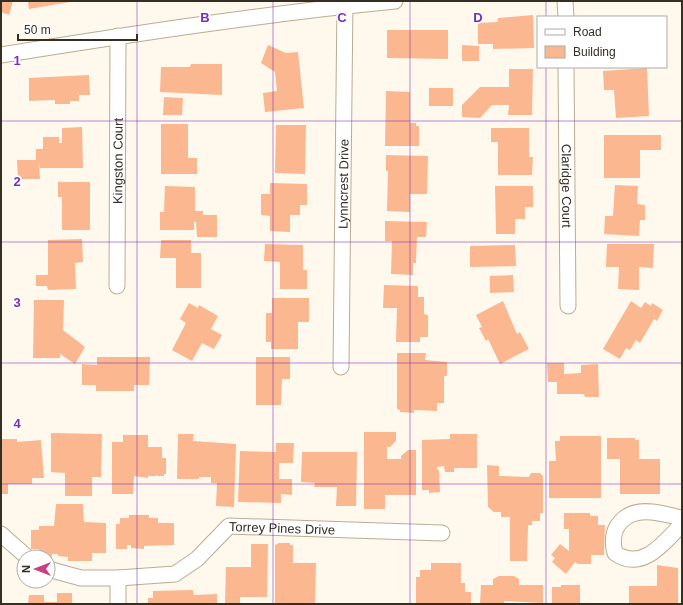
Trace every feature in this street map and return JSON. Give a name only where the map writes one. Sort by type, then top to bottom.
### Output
[{"type":"street","points":[[1,54],[345,4],[395,1]]},
{"type":"street","points":[[565,1],[566,16]]},
{"type":"street","name":"Lynncrest Drive","points":[[341,367],[345,4]]},
{"type":"street","name":"Kingston Court","points":[[117,286],[118,36]]},
{"type":"street","name":"Claridge Court","points":[[566,68],[568,306]]},
{"type":"street","points":[[682,518],[651,512],[636,513],[615,526],[612,539],[614,553],[622,559],[632,560],[644,558],[663,544],[682,524]]},
{"type":"street","name":"Torrey Pines Drive","points":[[56,571],[80,578],[118,578],[175,574],[197,559],[229,526],[442,533]]},
{"type":"street","points":[[1,534],[18,549]]},
{"type":"street","points":[[118,578],[118,604]]},
{"type":"building","points":[[1,1],[13,1],[9,15],[1,12]]},
{"type":"building","points":[[28,1],[70,1],[70,2],[29,9]]},
{"type":"building","points":[[533,15],[534,48],[493,49],[493,44],[478,44],[478,23],[498,22],[498,18]]},
{"type":"building","points":[[387,30],[448,30],[448,59],[387,58]]},
{"type":"building","points":[[268,45],[286,53],[298,52],[304,108],[265,112],[263,93],[277,91],[275,72],[261,63]]},
{"type":"building","points":[[462,45],[479,46],[479,61],[462,61]]},
{"type":"building","points":[[191,64],[222,64],[222,95],[160,92],[161,67],[190,67]]},
{"type":"building","points":[[647,68],[649,116],[616,118],[614,90],[604,90],[603,71]]},
{"type":"building","points":[[509,69],[533,69],[532,115],[508,115],[509,105],[492,105],[480,118],[462,117],[462,105],[480,87],[509,87]]},
{"type":"building","points":[[89,75],[90,95],[79,95],[79,101],[70,101],[70,104],[55,104],[55,100],[29,101],[29,78]]},
{"type":"building","points":[[429,88],[453,88],[453,106],[429,106]]},
{"type":"building","points":[[386,91],[410,92],[410,123],[416,123],[416,126],[419,126],[419,146],[385,146]]},
{"type":"building","points":[[164,97],[183,98],[182,115],[163,115]]},
{"type":"building","points":[[161,124],[188,124],[188,158],[197,158],[197,174],[161,174]]},
{"type":"building","points":[[276,125],[306,125],[305,174],[275,173]]},
{"type":"building","points":[[82,127],[83,168],[40,168],[39,162],[40,179],[18,179],[17,160],[36,160],[36,149],[43,149],[43,137],[59,137],[59,143],[62,143],[62,128]]},
{"type":"building","points":[[491,128],[529,128],[529,157],[533,157],[532,175],[498,175],[498,142],[491,142]]},
{"type":"building","points":[[604,135],[661,135],[661,150],[640,150],[640,178],[604,178]]},
{"type":"building","points":[[386,155],[428,156],[427,194],[410,194],[410,212],[387,211],[388,171],[386,171]]},
{"type":"building","points":[[58,182],[90,182],[90,230],[62,230],[62,197],[58,197]]},
{"type":"building","points":[[270,183],[307,184],[307,205],[300,205],[300,215],[290,215],[290,232],[270,231],[270,216],[261,215],[261,194],[270,194]]},
{"type":"building","points":[[615,185],[638,186],[637,204],[645,205],[645,220],[640,220],[639,236],[604,234],[605,216],[613,216]]},
{"type":"building","points":[[165,186],[195,187],[195,211],[203,211],[203,215],[217,215],[217,237],[197,237],[196,222],[194,222],[194,230],[160,230],[160,212],[164,212]]},
{"type":"building","points":[[495,186],[533,186],[533,207],[525,207],[525,219],[515,219],[515,234],[496,234]]},
{"type":"building","points":[[385,221],[427,222],[426,237],[417,237],[416,263],[413,263],[413,275],[391,274],[392,241],[385,241]]},
{"type":"building","points":[[82,239],[83,262],[75,263],[76,289],[48,290],[47,286],[36,286],[36,275],[48,275],[48,240]]},
{"type":"building","points":[[161,240],[191,240],[191,253],[201,253],[201,288],[176,288],[176,258],[160,258]]},
{"type":"building","points":[[265,244],[303,245],[303,270],[307,270],[307,289],[280,289],[280,262],[264,261]]},
{"type":"building","points":[[607,244],[654,244],[653,268],[639,267],[639,290],[618,289],[619,267],[606,267]]},
{"type":"building","points":[[515,245],[516,266],[470,267],[470,246]]},
{"type":"building","points":[[513,275],[514,292],[490,293],[490,276]]},
{"type":"building","points":[[384,285],[418,286],[418,297],[424,297],[424,314],[428,315],[428,337],[420,337],[420,342],[396,342],[397,308],[383,308]]},
{"type":"building","points":[[272,298],[309,298],[309,322],[298,322],[298,349],[271,349],[271,342],[266,342],[266,313],[272,313]]},
{"type":"building","points":[[34,300],[64,300],[63,330],[85,347],[75,364],[60,354],[60,358],[33,358]]},
{"type":"building","points":[[503,301],[517,334],[520,332],[529,349],[500,364],[488,339],[486,341],[479,328],[482,327],[476,315]]},
{"type":"building","points":[[631,301],[641,308],[645,302],[651,306],[652,303],[663,310],[657,321],[654,319],[640,343],[636,340],[630,350],[626,348],[620,359],[603,349]]},
{"type":"building","points":[[189,303],[198,308],[199,305],[218,316],[211,329],[222,335],[214,349],[202,343],[192,361],[172,350],[186,323],[180,319]]},
{"type":"building","points":[[397,353],[426,353],[425,360],[447,362],[447,376],[444,376],[444,403],[437,403],[437,411],[414,410],[414,413],[400,412],[400,410],[397,409]]},
{"type":"building","points":[[97,357],[150,357],[149,385],[134,385],[134,391],[96,391],[96,385],[82,385],[82,364],[97,365]]},
{"type":"building","points":[[256,357],[290,357],[290,379],[282,379],[281,405],[256,405]]},
{"type":"building","points":[[547,363],[564,363],[564,374],[581,373],[581,365],[598,364],[599,397],[585,397],[584,394],[557,394],[557,382],[548,382]]},
{"type":"building","points":[[364,432],[396,432],[396,441],[390,447],[387,447],[387,459],[401,459],[401,456],[408,450],[416,450],[416,495],[385,495],[385,509],[364,509]]},
{"type":"building","points":[[51,433],[102,434],[101,477],[92,477],[92,496],[65,496],[65,473],[51,472]]},
{"type":"building","points":[[178,434],[194,434],[193,441],[236,444],[234,507],[216,506],[217,483],[211,483],[211,477],[199,477],[199,479],[177,479]]},
{"type":"building","points":[[450,434],[477,434],[477,468],[454,468],[454,472],[445,472],[444,466],[437,467],[437,470],[439,470],[440,492],[429,493],[429,490],[422,490],[422,440],[450,439]]},
{"type":"building","points":[[123,435],[148,435],[148,447],[162,447],[162,458],[166,458],[166,474],[164,474],[164,476],[148,476],[148,478],[134,476],[133,494],[112,494],[112,442],[123,442]]},
{"type":"building","points":[[560,436],[601,436],[601,498],[549,498],[549,461],[556,461],[555,441],[560,441]]},
{"type":"building","points":[[607,438],[635,438],[635,440],[639,440],[639,459],[660,459],[660,494],[620,494],[620,459],[607,459]]},
{"type":"building","points":[[1,439],[17,439],[17,442],[41,440],[44,478],[32,478],[32,484],[8,484],[8,494],[1,494]]},
{"type":"building","points":[[276,443],[294,443],[293,463],[279,463],[279,479],[292,479],[292,495],[281,494],[281,503],[238,502],[240,451],[276,452]]},
{"type":"building","points":[[302,452],[357,452],[356,506],[336,506],[337,487],[314,487],[315,483],[301,482]]},
{"type":"building","points":[[487,465],[499,466],[499,476],[529,477],[531,473],[540,473],[543,476],[543,513],[540,513],[540,521],[532,521],[532,525],[528,525],[527,561],[510,561],[510,517],[501,517],[501,512],[494,512],[488,507]]},
{"type":"building","points":[[56,504],[83,504],[84,522],[106,523],[106,553],[92,553],[92,561],[68,561],[68,557],[58,556],[58,554],[56,554],[56,549],[31,549],[31,530],[39,530],[39,526],[54,526]]},
{"type":"building","points":[[564,513],[590,513],[590,516],[598,516],[598,525],[605,525],[604,555],[591,555],[591,564],[578,564],[575,562],[566,574],[552,562],[555,558],[551,555],[560,544],[569,551],[569,529],[564,529]]},
{"type":"building","points":[[129,515],[149,515],[149,518],[158,518],[158,523],[174,523],[174,545],[144,546],[144,549],[131,548],[131,545],[127,545],[127,549],[116,549],[116,524],[120,524],[120,518],[129,518]]},
{"type":"building","points":[[279,543],[290,543],[290,545],[293,545],[293,563],[316,563],[315,604],[275,604],[275,545]]},
{"type":"building","points":[[251,544],[268,544],[267,597],[240,597],[240,604],[225,604],[226,567],[251,567]]},
{"type":"building","points":[[431,563],[461,563],[461,583],[465,583],[465,592],[471,592],[471,604],[416,604],[416,577],[420,577],[420,570],[431,570]]},
{"type":"building","points":[[657,565],[678,568],[678,604],[629,604],[629,586],[657,586]]},
{"type":"building","points":[[499,576],[514,576],[519,579],[519,585],[543,585],[543,603],[504,601],[504,604],[480,604],[481,585],[493,585],[493,579]]},
{"type":"building","points":[[561,585],[580,585],[580,604],[552,604],[552,587],[561,587]]},
{"type":"building","points":[[193,590],[194,595],[217,594],[217,604],[148,604],[148,598],[153,598],[153,591]]},
{"type":"building","points":[[57,593],[72,593],[72,604],[28,604],[29,595],[44,595],[44,602],[57,602]]},
{"type":"building","points":[[618,603],[618,604],[598,604]]}]
